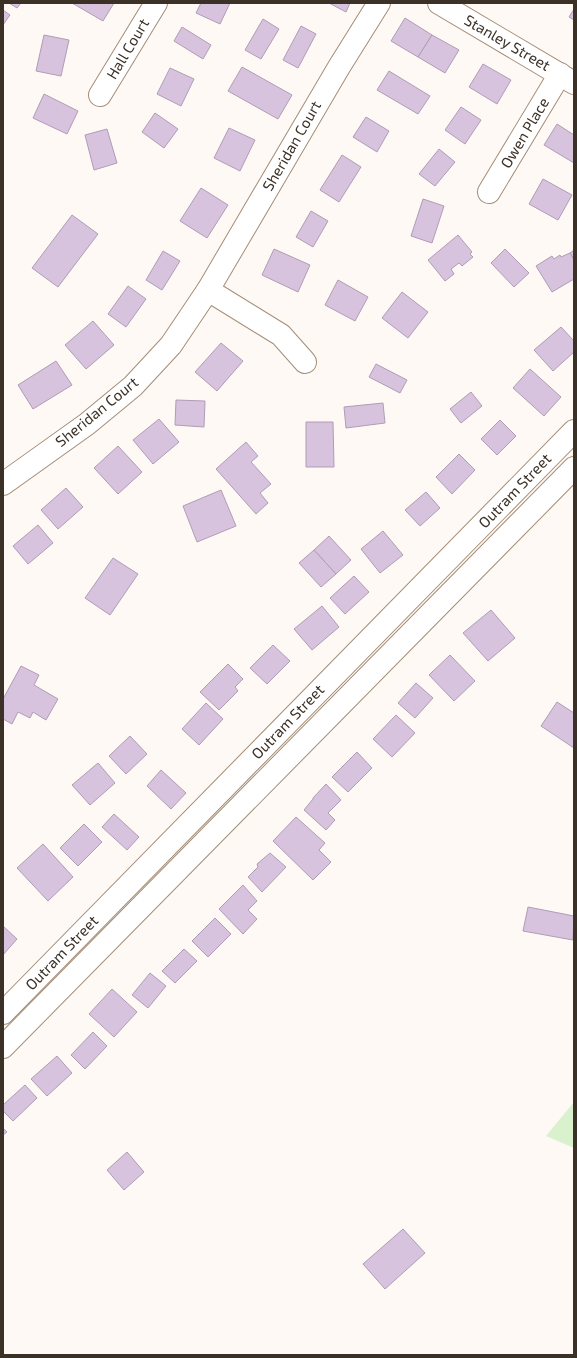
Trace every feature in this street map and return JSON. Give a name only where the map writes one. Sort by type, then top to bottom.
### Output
[{"type":"street","name":"Hall Court","points":[[100,95],[156,3]]},
{"type":"street","name":"Sheridan Court","points":[[3,484],[87,424],[133,386],[171,345],[208,290],[378,3]]},
{"type":"street","name":"Stanley Street","points":[[439,3],[567,79]]},
{"type":"street","name":"Owen Place","points":[[490,192],[567,79]]},
{"type":"street","points":[[208,290],[281,334],[305,362]]},
{"type":"street","name":"Outram Street","points":[[3,1013],[574,431]]},
{"type":"street","name":"Outram Street","points":[[3,1047],[574,468]]},
{"type":"green space","points":[[574,1102],[574,1148],[546,1136]]},
{"type":"building","points":[[9,3],[21,3],[17,8]]},
{"type":"building","points":[[72,3],[114,3],[103,21]]},
{"type":"building","points":[[201,3],[230,3],[220,24],[196,13]]},
{"type":"building","points":[[329,3],[350,3],[346,12]]},
{"type":"building","points":[[574,9],[574,20],[569,17]]},
{"type":"building","points":[[3,10],[10,15],[3,25]]},
{"type":"building","points":[[405,18],[432,35],[418,57],[391,41]]},
{"type":"building","points":[[263,19],[279,29],[261,59],[245,50]]},
{"type":"building","points":[[301,26],[316,34],[298,68],[283,60]]},
{"type":"building","points":[[182,27],[211,45],[203,59],[174,41]]},
{"type":"building","points":[[44,35],[69,40],[61,76],[36,71]]},
{"type":"building","points":[[432,35],[459,50],[445,73],[418,57]]},
{"type":"building","points":[[483,64],[511,80],[497,104],[469,87]]},
{"type":"building","points":[[242,67],[292,95],[278,119],[228,91]]},
{"type":"building","points":[[170,68],[194,79],[181,106],[157,94]]},
{"type":"building","points":[[389,71],[430,96],[418,114],[377,90]]},
{"type":"building","points":[[44,94],[78,111],[67,134],[33,118]]},
{"type":"building","points":[[461,107],[481,120],[465,144],[445,130]]},
{"type":"building","points":[[155,113],[178,129],[164,148],[142,132]]},
{"type":"building","points":[[366,117],[389,131],[377,152],[353,137]]},
{"type":"building","points":[[557,124],[574,135],[574,163],[544,145]]},
{"type":"building","points":[[229,128],[255,140],[240,171],[214,158]]},
{"type":"building","points":[[107,129],[117,163],[94,170],[85,135]]},
{"type":"building","points":[[439,149],[455,162],[435,186],[419,174]]},
{"type":"building","points":[[342,155],[361,167],[339,202],[320,190]]},
{"type":"building","points":[[543,179],[572,195],[558,220],[529,204]]},
{"type":"building","points":[[201,188],[228,205],[207,238],[180,221]]},
{"type":"building","points":[[423,199],[444,206],[432,243],[411,236]]},
{"type":"building","points":[[311,211],[328,221],[313,247],[296,237]]},
{"type":"building","points":[[72,215],[98,234],[58,287],[32,268]]},
{"type":"building","points":[[458,235],[472,252],[470,254],[473,257],[462,266],[459,263],[451,269],[454,274],[445,281],[428,260]]},
{"type":"building","points":[[274,249],[310,265],[298,292],[262,275]]},
{"type":"building","points":[[505,249],[529,273],[514,287],[491,263]]},
{"type":"building","points":[[574,250],[574,260],[570,253]]},
{"type":"building","points":[[163,251],[180,261],[162,290],[146,280]]},
{"type":"building","points":[[570,253],[574,260],[574,279],[552,292],[536,266],[552,256],[554,259],[560,255],[561,257]]},
{"type":"building","points":[[338,280],[368,297],[355,321],[325,305]]},
{"type":"building","points":[[128,286],[146,299],[126,327],[108,314]]},
{"type":"building","points":[[402,292],[428,312],[408,338],[382,318]]},
{"type":"building","points":[[93,321],[114,345],[86,369],[65,345]]},
{"type":"building","points":[[561,327],[574,341],[574,352],[553,371],[534,350]]},
{"type":"building","points":[[221,343],[243,361],[217,391],[195,372]]},
{"type":"building","points":[[56,361],[72,385],[33,409],[18,385]]},
{"type":"building","points":[[376,364],[407,380],[400,393],[369,377]]},
{"type":"building","points":[[530,369],[561,397],[544,416],[513,388]]},
{"type":"building","points":[[471,392],[482,406],[461,423],[450,409]]},
{"type":"building","points":[[176,400],[205,401],[204,427],[175,425]]},
{"type":"building","points":[[383,403],[385,423],[346,428],[344,407]]},
{"type":"building","points":[[159,419],[179,442],[153,464],[133,440]]},
{"type":"building","points":[[500,420],[516,436],[497,455],[481,439]]},
{"type":"building","points":[[306,422],[333,422],[334,467],[306,467]]},
{"type":"building","points":[[246,442],[258,456],[251,462],[271,484],[260,493],[268,503],[256,514],[216,469]]},
{"type":"building","points":[[118,446],[142,472],[118,494],[94,468]]},
{"type":"building","points":[[459,454],[475,470],[452,494],[436,477]]},
{"type":"building","points":[[66,488],[83,507],[58,529],[41,510]]},
{"type":"building","points":[[221,490],[236,526],[197,542],[183,506]]},
{"type":"building","points":[[426,492],[440,508],[420,526],[405,510]]},
{"type":"building","points":[[38,525],[53,543],[28,564],[13,546]]},
{"type":"building","points":[[383,531],[403,555],[380,573],[361,549]]},
{"type":"building","points":[[329,536],[351,560],[336,574],[314,550]]},
{"type":"building","points":[[314,550],[336,574],[321,587],[299,563]]},
{"type":"building","points":[[113,558],[138,574],[110,615],[85,598]]},
{"type":"building","points":[[354,576],[369,592],[345,614],[330,598]]},
{"type":"building","points":[[322,606],[339,627],[312,650],[294,629]]},
{"type":"building","points":[[491,610],[515,638],[488,661],[463,633]]},
{"type":"building","points":[[273,645],[290,661],[267,684],[250,668]]},
{"type":"building","points":[[450,655],[475,681],[454,701],[429,675]]},
{"type":"building","points":[[228,664],[243,679],[235,687],[238,691],[219,710],[200,692]]},
{"type":"building","points":[[21,666],[39,675],[34,685],[58,699],[46,720],[33,712],[30,718],[18,712],[12,724],[3,719],[3,699]]},
{"type":"building","points":[[416,683],[433,698],[415,718],[398,703]]},
{"type":"building","points":[[557,702],[574,713],[574,748],[541,726]]},
{"type":"building","points":[[206,703],[223,719],[199,745],[182,729]]},
{"type":"building","points":[[396,715],[415,733],[392,757],[373,739]]},
{"type":"building","points":[[130,736],[147,754],[126,774],[109,756]]},
{"type":"building","points":[[357,752],[372,768],[348,792],[332,777]]},
{"type":"building","points":[[98,763],[115,783],[90,805],[72,785]]},
{"type":"building","points":[[161,770],[186,793],[171,809],[147,786]]},
{"type":"building","points":[[326,784],[341,800],[328,813],[335,820],[326,830],[304,810]]},
{"type":"building","points":[[114,814],[139,837],[127,850],[102,827]]},
{"type":"building","points":[[296,817],[325,843],[319,850],[331,862],[313,880],[273,841]]},
{"type":"building","points":[[84,824],[102,842],[78,866],[60,848]]},
{"type":"building","points":[[43,844],[73,877],[48,901],[17,868]]},
{"type":"building","points":[[270,853],[286,867],[262,892],[248,877],[258,867],[257,864]]},
{"type":"building","points":[[243,885],[257,901],[248,910],[257,919],[243,934],[219,909]]},
{"type":"building","points":[[528,907],[574,916],[573,940],[523,931]]},
{"type":"building","points":[[215,918],[231,934],[208,957],[192,941]]},
{"type":"building","points":[[3,926],[17,939],[3,955]]},
{"type":"building","points":[[184,949],[197,961],[175,983],[162,971]]},
{"type":"building","points":[[150,973],[166,986],[148,1008],[132,995]]},
{"type":"building","points":[[112,989],[137,1012],[114,1037],[89,1014]]},
{"type":"building","points":[[93,1032],[107,1046],[85,1069],[71,1055]]},
{"type":"building","points":[[57,1056],[72,1073],[47,1096],[31,1079]]},
{"type":"building","points":[[25,1085],[37,1098],[13,1121],[3,1111],[3,1105]]},
{"type":"building","points":[[3,1128],[7,1132],[3,1135]]},
{"type":"building","points":[[127,1152],[144,1172],[124,1190],[107,1170]]},
{"type":"building","points":[[403,1229],[425,1253],[385,1289],[363,1264]]}]
